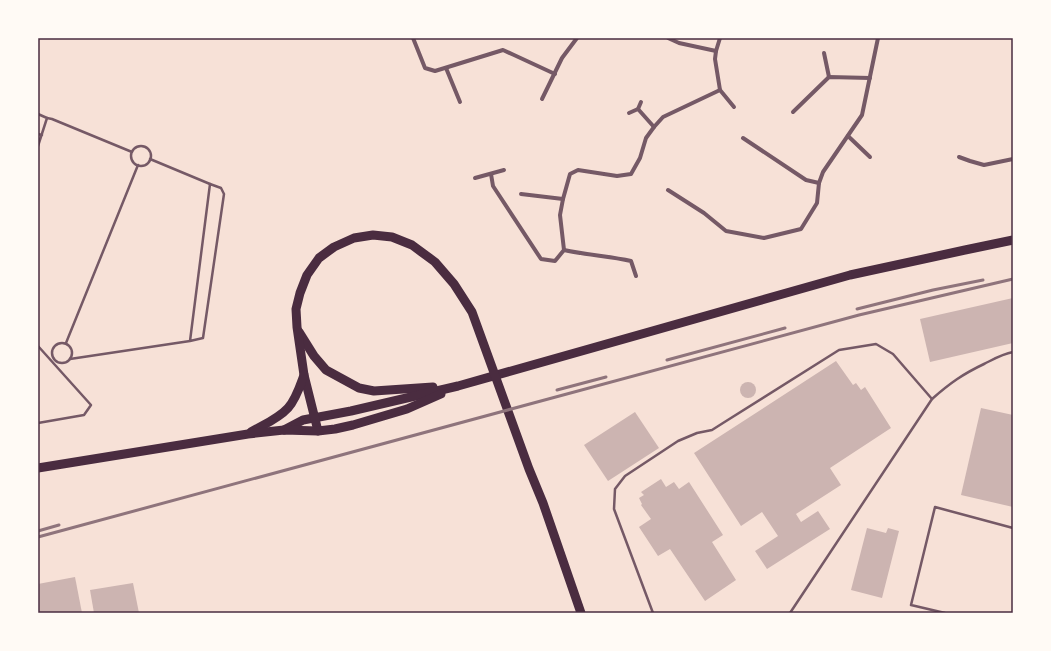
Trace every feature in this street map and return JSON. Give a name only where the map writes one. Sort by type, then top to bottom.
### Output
[{"type":"highway","points":[[318,431],[304,375],[297,327],[296,309],[300,293],[307,275],[318,258],[334,247],[354,238],[372,235],[392,237],[412,246],[435,262],[454,284],[472,312],[529,469],[543,503],[581,613]]},
{"type":"highway","points":[[284,430],[303,420],[458,386],[850,275],[1013,240]]},
{"type":"highway","points":[[297,327],[314,356],[326,370],[359,388],[374,392],[458,386]]},
{"type":"highway","points":[[248,434],[287,409],[294,399],[304,375]]},
{"type":"highway","points":[[38,468],[248,434],[284,430],[318,431],[353,426],[407,410],[458,386]]},
{"type":"highway","points":[[314,418],[324,423],[429,400]]},
{"type":"street","points":[[413,38],[425,68],[435,71],[503,50],[554,74]]},
{"type":"street","points":[[542,99],[562,58],[577,38]]},
{"type":"street","points":[[668,38],[679,43],[716,51]]},
{"type":"street","points":[[720,38],[715,59],[720,90],[734,107]]},
{"type":"street","points":[[668,190],[704,213],[726,231],[764,238],[801,229],[817,203],[819,183],[823,172],[862,115],[878,38]]},
{"type":"street","points":[[824,53],[829,77]]},
{"type":"street","points":[[446,68],[460,102]]},
{"type":"street","points":[[793,112],[829,77],[870,78]]},
{"type":"street","points":[[490,174],[493,186],[541,259],[555,261],[564,250],[560,215],[570,174],[578,170],[617,176],[631,174],[640,158],[646,138],[664,117],[720,90]]},
{"type":"street","points":[[629,113],[638,109],[641,102]]},
{"type":"street","points":[[638,109],[654,127]]},
{"type":"street","points":[[848,136],[870,157]]},
{"type":"street","points":[[743,138],[806,180],[819,183]]},
{"type":"street","points":[[959,157],[984,165],[1013,159]]},
{"type":"street","points":[[475,178],[504,170]]},
{"type":"street","points":[[521,194],[563,199]]},
{"type":"street","points":[[564,250],[581,254],[615,257],[631,261],[636,276]]},
{"type":"lane","points":[[38,114],[132,152]]},
{"type":"lane","points":[[38,146],[47,118]]},
{"type":"lane","points":[[38,134],[42,135]]},
{"type":"lane","points":[[140,146],[146,148],[150,153],[150,159],[147,164],[144,165],[135,164],[131,158],[132,152],[140,146]]},
{"type":"lane","points":[[54,362],[62,363],[70,359],[203,338],[224,194],[220,188],[150,159]]},
{"type":"lane","points":[[66,343],[138,165]]},
{"type":"lane","points":[[190,340],[210,184]]},
{"type":"lane","points":[[54,362],[52,355],[53,348],[60,343],[66,343],[70,346],[72,355],[70,359]]},
{"type":"lane","points":[[653,613],[614,509],[616,488],[625,476],[678,441],[697,433],[712,430],[718,427],[838,350],[876,344],[893,354],[932,399]]},
{"type":"lane","points":[[38,346],[54,362],[90,405],[84,415],[38,423]]},
{"type":"lane","points":[[790,613],[932,399],[964,374],[1004,354],[1013,352]]},
{"type":"lane","points":[[945,613],[911,605],[935,507],[1013,528]]},
{"type":"building","points":[[1013,298],[1013,343],[930,362],[920,319]]},
{"type":"building","points":[[836,361],[853,385],[856,383],[861,390],[865,387],[891,428],[830,468],[841,485],[796,514],[801,522],[818,511],[830,529],[767,569],[755,551],[778,536],[762,512],[741,526],[694,453]]},
{"type":"building","points":[[748,382],[755,387],[756,390],[751,397],[748,398],[741,393],[740,390],[745,383]]},
{"type":"building","points":[[981,408],[1013,415],[1013,507],[961,495]]},
{"type":"building","points":[[635,412],[659,448],[608,481],[584,445]]},
{"type":"building","points":[[661,479],[666,487],[674,482],[679,489],[689,482],[723,535],[712,542],[736,580],[705,601],[670,549],[658,556],[639,527],[651,519],[641,505],[642,504],[639,498],[644,495],[641,492]]},
{"type":"building","points":[[867,528],[886,533],[888,528],[899,531],[882,598],[851,590]]},
{"type":"building","points":[[75,577],[82,613],[38,613],[38,584]]},
{"type":"building","points":[[133,583],[139,613],[94,613],[90,590]]},
{"type":"railway","points":[[38,537],[859,315],[1013,279]]},
{"type":"railway","points":[[857,309],[933,290],[983,280]]},
{"type":"railway","points":[[667,360],[785,328]]},
{"type":"railway","points":[[557,390],[606,377]]},
{"type":"railway","points":[[38,531],[59,525]]}]
